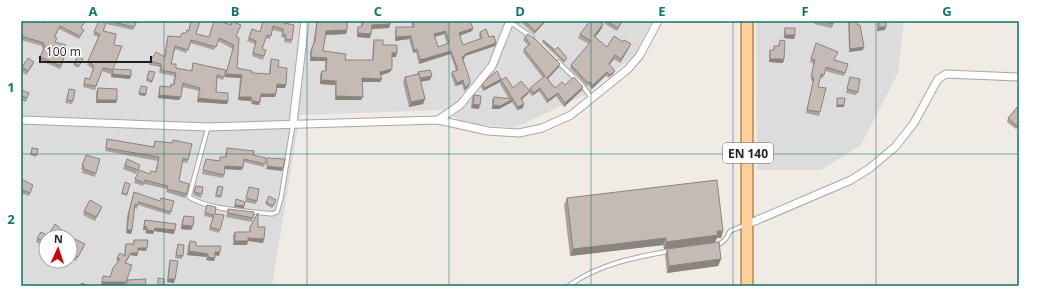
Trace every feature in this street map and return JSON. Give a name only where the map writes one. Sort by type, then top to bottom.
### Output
[{"type":"main road","name":"EN 140","points":[[747,21],[747,286]]},
{"type":"street","points":[[293,123],[305,21]]},
{"type":"street","points":[[438,120],[460,105],[492,66],[510,21]]},
{"type":"street","points":[[21,120],[208,127],[293,123],[438,120],[488,131],[519,133],[542,128],[571,115],[591,97],[628,69],[640,55],[658,21]]},
{"type":"street","points":[[748,224],[851,180],[870,168],[895,147],[914,124],[938,79],[942,76],[946,74],[1019,77]]},
{"type":"lane","points":[[510,21],[534,40]]},
{"type":"lane","points":[[555,60],[581,84],[591,97]]},
{"type":"lane","points":[[208,127],[189,197],[196,202],[210,205],[272,214],[276,212],[281,198],[293,123]]},
{"type":"lane","points":[[711,246],[720,245],[727,238],[730,231],[748,224]]},
{"type":"lane","points":[[570,284],[580,277],[624,260],[676,250]]},
{"type":"shaded area","points":[[21,21],[652,21],[636,54],[585,95],[514,128],[465,123],[442,110],[300,115],[272,286],[21,286]]},
{"type":"shaded area","points":[[756,21],[904,21],[898,73],[861,145],[821,170],[757,170]]},
{"type":"building","points":[[21,21],[41,21],[44,23],[45,21],[85,21],[81,28],[84,30],[80,36],[60,26],[54,37],[57,38],[55,42],[66,45],[64,51],[66,52],[61,66],[40,57],[45,46],[43,45],[44,43],[21,36]]},
{"type":"building","points":[[99,21],[107,21],[103,31],[116,34],[114,45],[122,46],[113,69],[131,70],[131,76],[112,74],[113,70],[103,68],[96,86],[84,84],[85,78],[90,79],[94,66],[88,61],[100,34],[94,32]]},
{"type":"building","points":[[109,21],[137,21],[134,27]]},
{"type":"building","points":[[191,21],[200,21],[196,34],[209,37],[214,21],[231,25],[231,21],[241,25],[236,36],[239,38],[237,68],[252,71],[252,73],[270,74],[271,59],[279,60],[278,67],[287,68],[286,85],[277,84],[276,94],[261,94],[260,102],[253,101],[251,97],[239,97],[242,75],[226,74],[234,45],[219,38],[216,47],[191,40],[188,50],[175,46],[171,64],[176,64],[176,68],[192,71],[193,63],[226,70],[224,77],[217,75],[216,92],[228,93],[228,101],[198,98],[200,88],[183,83],[181,97],[159,95],[160,86],[171,87],[171,84],[174,85],[176,73],[161,70],[161,64],[150,61],[156,52],[165,57],[168,36],[180,37],[182,33],[186,33],[187,30],[189,31]]},
{"type":"building","points":[[263,21],[284,21],[284,23],[294,25],[292,40],[285,39],[286,35],[283,34],[283,29],[273,26],[271,36],[267,35],[262,49],[266,50],[264,56],[253,53],[256,41],[249,38],[252,29],[260,32]]},
{"type":"building","points":[[317,21],[347,21],[347,30],[326,31],[323,51],[346,54],[345,60],[373,60],[374,40],[383,40],[383,45],[397,45],[397,53],[392,53],[392,69],[380,72],[382,79],[362,78],[363,97],[336,96],[336,81],[321,80],[322,71],[326,71],[327,58],[311,57],[312,48],[315,41]]},
{"type":"building","points":[[363,21],[390,21],[390,24],[372,25],[371,34],[358,33],[358,27],[361,27]]},
{"type":"building","points":[[413,21],[470,21],[473,28],[459,33],[463,45],[482,38],[480,32],[486,29],[489,37],[494,36],[496,43],[465,54],[465,56],[462,57],[470,80],[470,83],[465,88],[463,80],[457,83],[452,72],[458,70],[451,51],[420,60],[417,49],[414,50],[411,36],[396,37],[396,27],[414,27]],"holes":[[[446,31],[449,43],[438,47],[434,34]]]},
{"type":"building","points":[[525,21],[545,21],[535,31]]},
{"type":"building","points":[[590,21],[598,21],[603,24],[594,36],[607,47],[614,36],[623,42],[624,40],[631,44],[621,59],[615,55],[609,64],[615,71],[610,75],[607,72],[593,85],[590,82],[588,83],[571,65],[591,41],[580,34]]},
{"type":"building","points":[[607,21],[622,21],[618,28]]},
{"type":"building","points":[[820,21],[834,21],[833,24]]},
{"type":"building","points":[[849,21],[857,21],[857,25],[860,25],[864,47],[850,49]]},
{"type":"building","points":[[878,21],[886,21],[886,27],[879,27]]},
{"type":"building","points":[[785,28],[795,28],[795,35],[785,35]]},
{"type":"building","points":[[528,34],[560,64],[547,78],[546,77],[555,88],[562,82],[565,85],[574,77],[583,87],[565,103],[558,93],[548,100],[540,88],[534,93],[530,88],[545,76],[524,49],[530,44],[525,37]]},
{"type":"building","points":[[543,40],[555,50],[558,47],[567,58],[564,61]]},
{"type":"building","points":[[780,40],[785,41],[784,59],[770,59],[770,50],[774,50],[774,46],[779,46]]},
{"type":"building","points":[[816,43],[838,52],[834,60],[848,64],[845,73],[826,67],[824,75],[821,74],[818,87],[826,88],[820,112],[807,110],[814,78],[812,78],[812,72],[815,60],[811,59]]},
{"type":"building","points":[[78,56],[83,59],[79,66],[74,63]]},
{"type":"building","points":[[28,58],[34,62],[28,71],[22,67]]},
{"type":"building","points":[[430,70],[432,76],[420,78],[418,72]]},
{"type":"building","points":[[149,71],[155,72],[152,81],[147,79]]},
{"type":"building","points":[[497,71],[501,79],[485,88],[482,84]]},
{"type":"building","points":[[419,74],[425,99],[411,102],[405,77]]},
{"type":"building","points":[[506,77],[513,88],[521,81],[530,91],[521,98],[524,104],[518,107],[501,80]]},
{"type":"building","points":[[850,77],[860,79],[858,92],[847,89]]},
{"type":"building","points":[[141,86],[147,87],[146,94],[139,93]]},
{"type":"building","points":[[98,88],[117,89],[117,100],[97,100]]},
{"type":"building","points":[[69,89],[75,90],[73,101],[67,100]]},
{"type":"building","points":[[21,90],[29,93],[27,98],[21,96]]},
{"type":"building","points":[[474,95],[481,96],[480,105],[473,104]]},
{"type":"building","points":[[494,97],[513,99],[500,106],[493,105]]},
{"type":"building","points":[[837,98],[845,98],[844,105],[837,105]]},
{"type":"building","points":[[1019,105],[1019,124],[1017,126],[1008,118]]},
{"type":"building","points":[[107,139],[154,147],[155,141],[172,143],[173,140],[192,144],[188,160],[183,158],[179,181],[189,184],[187,194],[167,189],[168,186],[145,180],[144,183],[135,179],[139,170],[150,174],[151,171],[156,172],[159,157],[106,148]]},
{"type":"building","points":[[32,148],[38,149],[37,155],[31,154]]},
{"type":"building","points":[[227,148],[254,151],[253,155],[266,158],[265,164],[244,159],[243,167],[225,166],[224,175],[203,170],[206,159],[220,161],[220,157],[226,157]]},
{"type":"building","points":[[86,155],[100,159],[96,173],[83,169],[84,166],[82,165]]},
{"type":"building","points":[[267,158],[285,159],[283,168],[267,166]]},
{"type":"building","points":[[127,159],[140,165],[138,170],[125,165]]},
{"type":"building","points":[[21,179],[33,185],[30,193],[21,189]]},
{"type":"building","points":[[717,180],[723,231],[717,231],[718,235],[666,242],[666,238],[573,249],[567,198]]},
{"type":"building","points":[[125,182],[130,184],[127,194],[122,193]]},
{"type":"building","points":[[196,186],[203,187],[202,194],[194,192]]},
{"type":"building","points":[[218,186],[223,187],[221,196],[216,195]]},
{"type":"building","points":[[249,187],[259,189],[257,201],[246,198]]},
{"type":"building","points":[[134,192],[160,201],[161,198],[174,201],[171,212],[139,202],[138,205],[135,204],[132,230],[127,230],[129,212]]},
{"type":"building","points":[[269,196],[276,200],[273,206],[266,202]]},
{"type":"building","points":[[236,199],[245,202],[244,206],[235,205]]},
{"type":"building","points":[[90,200],[102,207],[96,217],[84,211]]},
{"type":"building","points":[[207,205],[216,207],[215,214],[224,215],[220,230],[210,227],[214,215],[205,213]]},
{"type":"building","points":[[228,209],[254,212],[253,218],[228,213]]},
{"type":"building","points":[[258,213],[258,227],[265,227],[264,239],[248,238],[248,241],[235,241],[235,232],[250,232],[250,227]]},
{"type":"building","points":[[184,216],[194,217],[193,226],[182,225]]},
{"type":"building","points":[[145,220],[176,224],[175,230],[155,228],[154,231],[147,230],[147,227],[144,226]]},
{"type":"building","points":[[55,224],[61,229],[52,229]]},
{"type":"building","points":[[78,240],[85,244],[78,257]]},
{"type":"building","points":[[134,240],[148,240],[147,248],[138,248],[138,253],[131,253],[125,263],[132,265],[126,282],[102,282],[103,276],[110,277],[113,268],[120,259],[117,258],[120,253],[125,256],[126,244],[134,244]]},
{"type":"building","points":[[190,241],[196,242],[196,246],[221,246],[220,252],[215,252],[215,258],[208,257],[208,254],[189,251]]},
{"type":"building","points":[[719,242],[721,259],[669,266],[667,249]]},
{"type":"building","points":[[178,244],[184,245],[183,256],[176,255]]},
{"type":"building","points":[[170,260],[178,261],[175,279],[168,279]]},
{"type":"building","points":[[158,278],[164,279],[164,286],[158,286]]},
{"type":"building","points":[[146,279],[145,286],[127,286],[127,280]]},
{"type":"building","points":[[82,283],[89,286],[80,286]]}]
